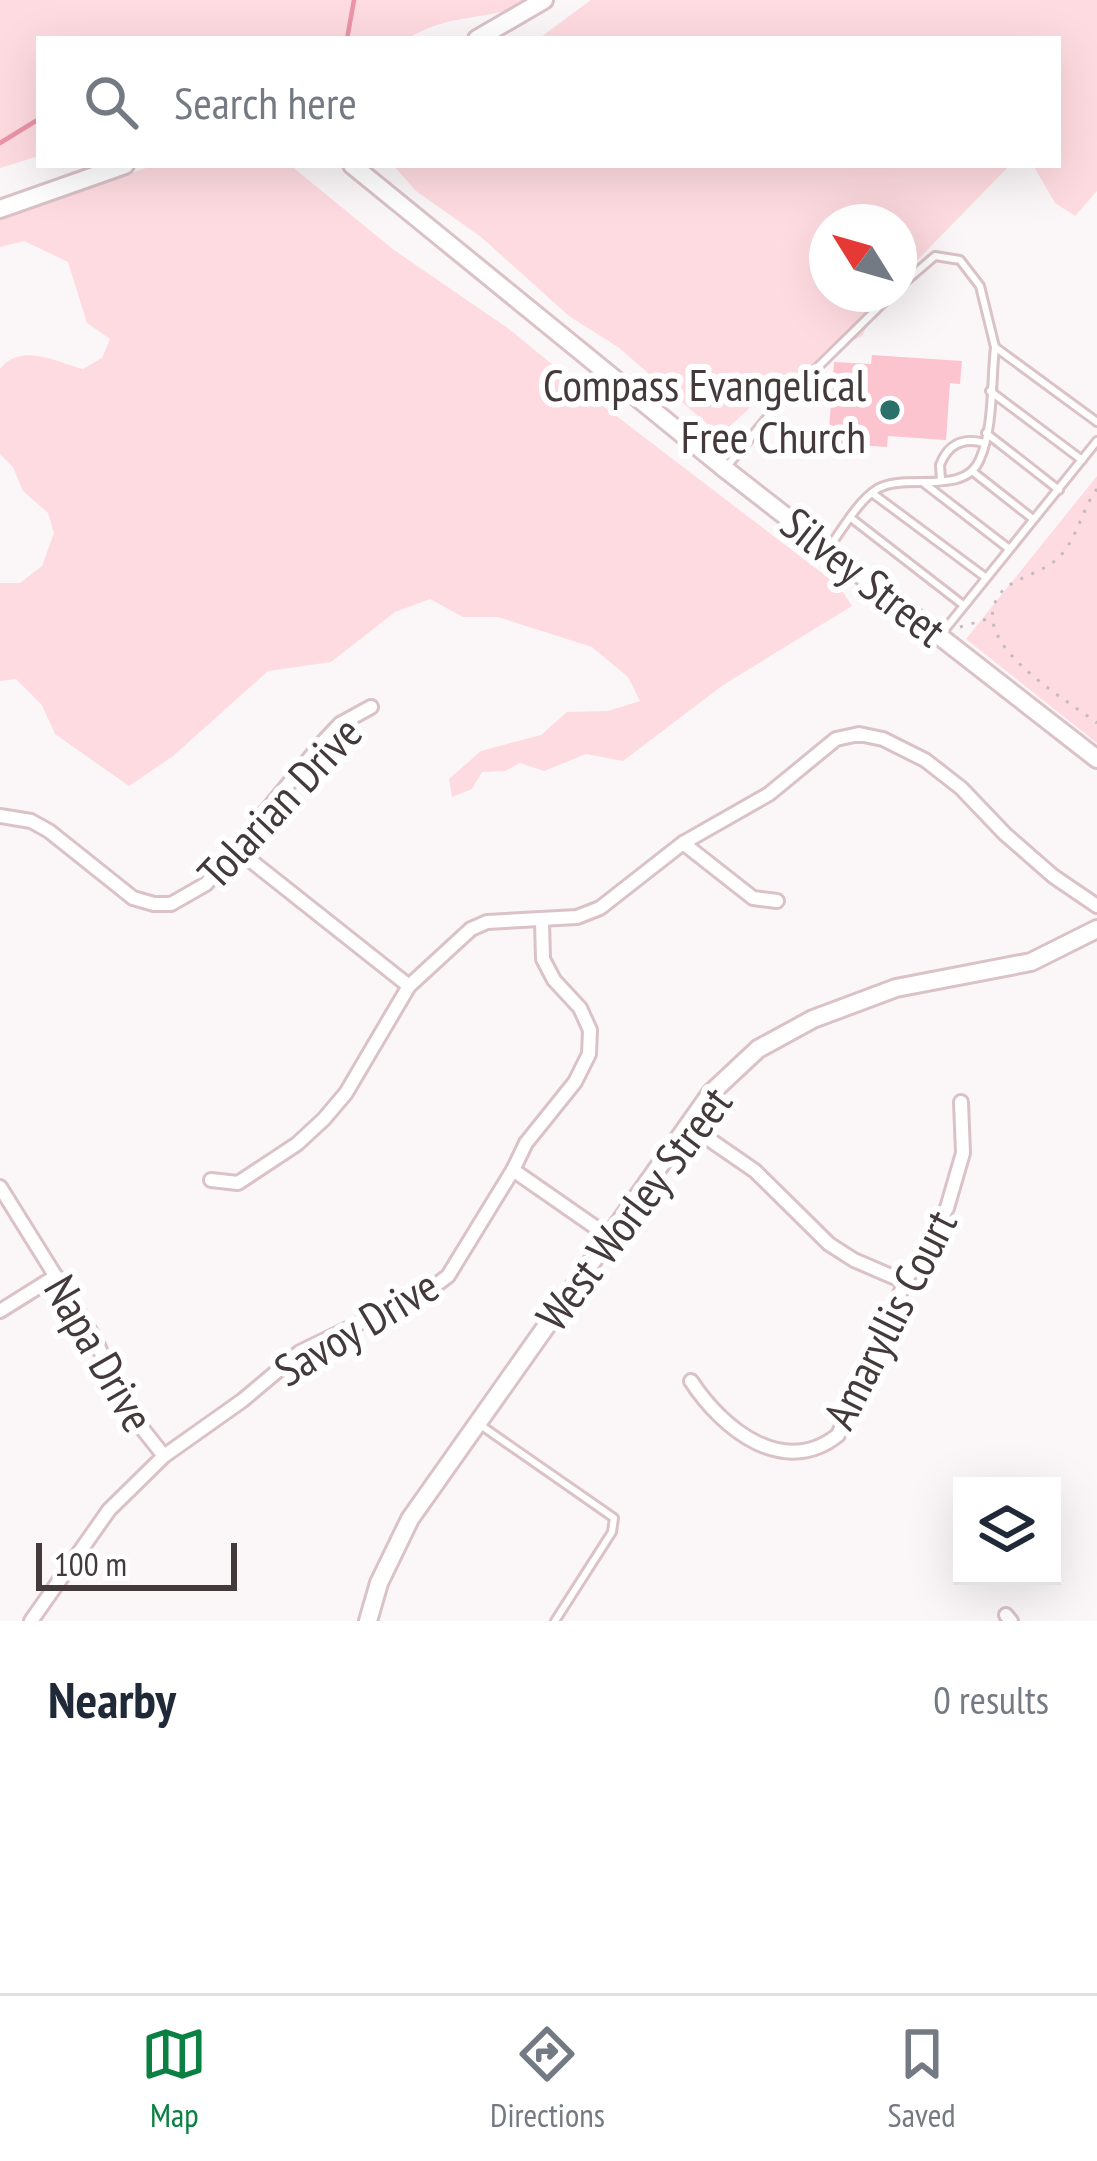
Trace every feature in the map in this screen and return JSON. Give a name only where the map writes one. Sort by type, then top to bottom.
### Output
[{"type":"street","points":[[483,36],[544,0]]},
{"type":"street","points":[[0,209],[116,168]]},
{"type":"street","name":"Silvey Street","points":[[356,168],[725,469],[1097,759]]},
{"type":"street","name":"Tolarian Drive","points":[[0,816],[31,821],[49,831],[133,898],[171,904],[191,896],[332,733],[370,707]]},
{"type":"street","points":[[212,1180],[238,1183],[297,1144],[324,1119],[368,1059],[409,986],[471,929],[487,922],[577,917],[600,908],[682,843],[769,794],[836,740],[859,734],[884,739],[925,760],[962,788],[1005,835],[1053,876],[1097,906]]},
{"type":"street","points":[[682,843],[753,898],[777,901]]},
{"type":"street","points":[[236,849],[409,986]]},
{"type":"street","name":"Savoy Drive","points":[[31,1621],[109,1510],[164,1456],[300,1352],[448,1276],[526,1143],[575,1082],[590,1054],[590,1030],[580,1008],[554,980],[543,959],[542,921]]},
{"type":"street","name":"West Worley Street","points":[[368,1621],[379,1583],[410,1519],[711,1093],[758,1049],[813,1019],[896,988],[1031,962],[1097,929]]},
{"type":"street","name":"Amaryllis Court","points":[[691,1382],[705,1402],[763,1446],[803,1454],[838,1435],[905,1282],[947,1208],[958,1177],[964,1130],[961,1102]]},
{"type":"street","points":[[687,1124],[755,1171],[829,1244],[905,1282]]},
{"type":"street","points":[[514,1170],[608,1236]]},
{"type":"street","name":"Napa Drive","points":[[0,1187],[96,1341],[122,1402],[164,1456]]},
{"type":"street","points":[[0,1311],[56,1276]]},
{"type":"lane","points":[[828,549],[872,494],[892,483],[962,478],[980,460],[994,347],[980,286],[960,260],[935,256],[917,271]]},
{"type":"lane","points":[[725,469],[771,413],[874,312]]},
{"type":"lane","points":[[994,347],[1097,422]]},
{"type":"lane","points":[[990,391],[1082,460]]},
{"type":"lane","points":[[941,480],[940,465],[947,451],[967,440],[985,438],[1059,490]]},
{"type":"lane","points":[[945,640],[963,605],[1097,441]]},
{"type":"lane","points":[[971,471],[1033,519]]},
{"type":"lane","points":[[922,481],[1008,548]]},
{"type":"lane","points":[[872,494],[985,577]]},
{"type":"lane","points":[[850,518],[963,605]]},
{"type":"lane","points":[[476,1422],[614,1518],[612,1532],[554,1621]]},
{"type":"path","points":[[1097,489],[1060,556],[1049,567],[1004,589],[992,617],[1005,650],[1097,722]]},
{"type":"path","points":[[945,640],[957,626],[966,628],[992,617]]},
{"type":"shaded area","points":[[0,0],[534,0],[413,36],[36,36],[36,157],[0,168]]},
{"type":"shaded area","points":[[591,0],[1097,0],[1097,191],[1075,216],[1055,203],[1035,168],[1061,168],[1061,36],[542,36]]},
{"type":"shaded area","points":[[146,168],[294,168],[394,250],[509,329],[839,586],[852,606],[723,685],[623,761],[586,754],[544,771],[520,763],[505,771],[482,772],[472,789],[452,797],[449,779],[481,751],[541,735],[567,712],[608,711],[640,701],[628,677],[592,647],[498,617],[463,617],[430,599],[395,612],[331,662],[268,671],[173,756],[129,786],[55,734],[42,705],[16,679],[0,681],[0,583],[20,583],[42,566],[54,533],[48,513],[23,491],[13,467],[0,454],[0,369],[28,355],[83,369],[102,358],[110,339],[87,323],[68,262],[24,241],[0,247],[0,217]]},
{"type":"shaded area","points":[[396,168],[1007,168],[917,261],[917,204],[809,204],[809,312],[875,312],[862,336],[826,354],[812,381],[787,397],[764,395],[720,435],[618,347],[569,316],[481,237],[416,191]]},
{"type":"shaded area","points":[[1097,476],[1097,743],[966,639]]},
{"type":"building","name":"Compass Evangelical Free Church","points":[[872,355],[962,361],[960,384],[950,383],[946,440],[888,436],[887,447],[828,443],[834,362],[871,364]]},
{"type":"waterway","points":[[348,36],[354,0]]},
{"type":"waterway","points":[[0,143],[36,121]]},
{"type":"place","name":"Compass Evangelical Free Church","points":[[890,410]]}]
